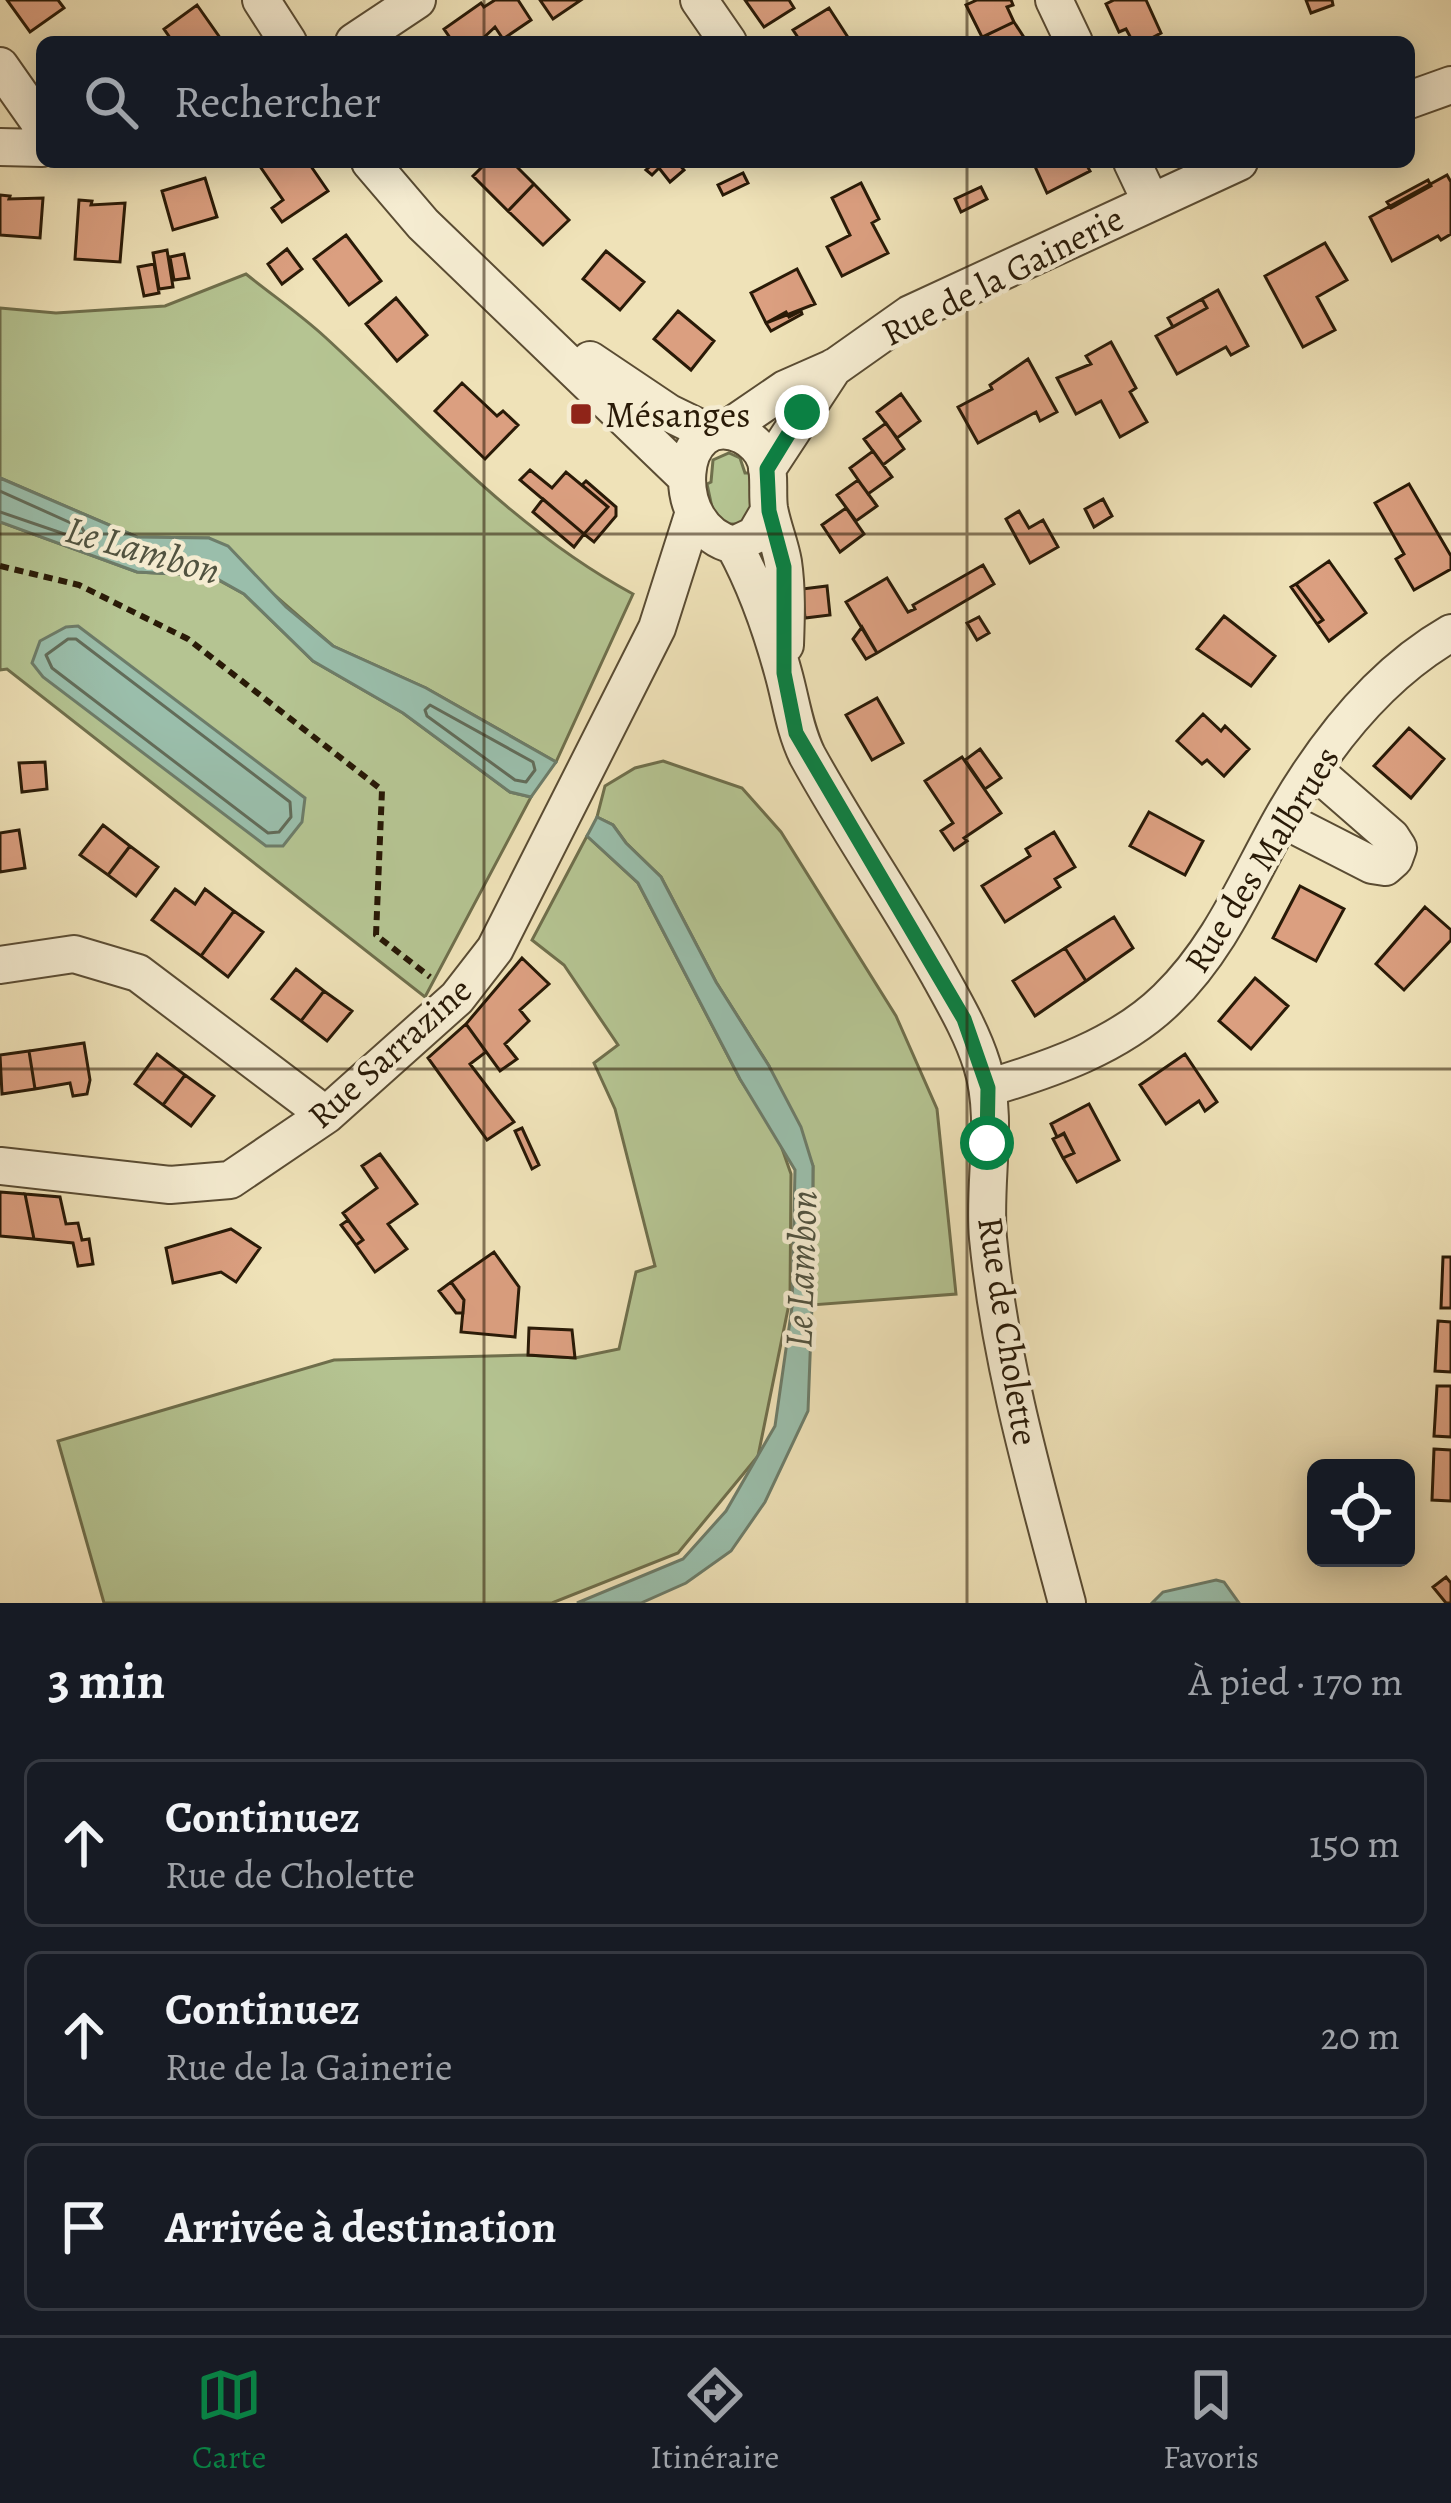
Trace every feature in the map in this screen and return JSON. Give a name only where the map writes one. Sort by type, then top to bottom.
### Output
[{"type":"street","points":[[261,0],[284,36]]},
{"type":"street","points":[[363,36],[417,0]]},
{"type":"street","points":[[699,0],[724,36]]},
{"type":"street","points":[[1054,0],[1071,36]]},
{"type":"street","points":[[0,66],[36,117]]},
{"type":"street","points":[[1415,98],[1451,86]]},
{"type":"street","points":[[0,148],[36,148]]},
{"type":"street","points":[[375,168],[422,224],[531,326],[690,497]]},
{"type":"street","points":[[1135,168],[1150,200]]},
{"type":"street","name":"Rue de la Gainerie","points":[[717,432],[784,389],[835,367],[910,314],[1225,168]]},
{"type":"street","points":[[531,326],[669,413],[752,441],[767,469],[769,511],[755,535],[730,545],[702,528],[690,497],[689,458],[717,432]]},
{"type":"street","name":"Rue de la Gainerie","points":[[767,469],[835,367]]},
{"type":"street","name":"Rue Sarrazine","points":[[0,1166],[170,1185],[230,1180],[326,1115],[457,998],[495,949],[658,628],[690,497]]},
{"type":"street","name":"Rue de Cholette","points":[[769,511],[784,567],[784,673]]},
{"type":"street","name":"Rue Sarrazine","points":[[658,628],[730,545]]},
{"type":"street","name":"Rue de Cholette","points":[[730,545],[758,594],[784,673],[796,733],[964,1019],[988,1088],[988,1234],[1000,1323],[1017,1413],[1067,1603]]},
{"type":"street","name":"Rue des Malbrues","points":[[988,1088],[1054,1067],[1117,1037],[1166,1001],[1210,949],[1313,770],[1367,701],[1451,633]]},
{"type":"street","points":[[1282,819],[1372,865],[1384,867],[1394,860],[1397,848],[1390,837],[1313,770]]},
{"type":"street","points":[[0,965],[74,954],[138,973],[326,1115]]},
{"type":"path","points":[[0,566],[79,585],[188,639],[382,790],[376,935],[457,998]]},
{"type":"shaded area","points":[[246,274],[325,337],[509,509],[633,594],[556,762],[426,688],[333,646],[209,538],[137,537],[0,478],[0,308],[56,313],[165,306]]},
{"type":"shaded area","points":[[729,453],[740,458],[749,473],[754,500],[750,517],[738,524],[725,524],[713,512],[707,484],[713,460]]},
{"type":"shaded area","points":[[0,522],[137,572],[211,576],[244,594],[313,661],[403,713],[510,792],[531,797],[425,997],[7,669],[0,670]]},
{"type":"shaded area","points":[[663,761],[742,788],[781,832],[896,1016],[937,1109],[956,1294],[812,1305],[813,1166],[769,1066],[716,982],[661,877],[613,825],[597,817],[605,786],[635,768]]},
{"type":"shaded area","points":[[587,836],[638,883],[740,1079],[778,1137],[791,1174],[790,1299],[758,1456],[678,1553],[552,1603],[104,1603],[58,1441],[334,1360],[575,1358],[619,1349],[636,1272],[655,1266],[615,1109],[594,1063],[618,1045],[564,965],[532,940]]},
{"type":"water","name":"Le Lambon","points":[[0,478],[137,537],[209,538],[228,546],[286,607],[333,646],[426,688],[556,762],[531,797],[510,792],[403,713],[313,661],[244,594],[212,576],[137,572],[0,522]]},
{"type":"water","points":[[78,626],[305,798],[302,822],[283,846],[266,846],[43,677],[32,663],[40,641]]},
{"type":"water","name":"Le Lambon","points":[[597,817],[613,825],[661,877],[716,982],[769,1066],[801,1127],[813,1166],[808,1411],[765,1502],[731,1551],[686,1583],[641,1603],[577,1603],[683,1559],[726,1511],[775,1426],[792,1307],[795,1170],[740,1079],[638,883],[587,836]]},
{"type":"water","points":[[1224,1582],[1239,1603],[1152,1603],[1163,1592]]},
{"type":"building","points":[[7,0],[58,0],[64,8],[30,32]]},
{"type":"building","points":[[495,0],[518,0],[531,20],[507,36],[501,36],[495,27],[485,36],[449,36],[444,29],[481,3],[484,7]]},
{"type":"building","points":[[540,0],[581,0],[553,19]]},
{"type":"building","points":[[745,0],[789,0],[794,8],[764,27]]},
{"type":"building","points":[[977,0],[1011,0],[1013,5],[1007,7],[1014,22],[982,36],[966,5]]},
{"type":"building","points":[[1146,0],[1161,33],[1130,36],[1126,29],[1119,32],[1106,4]]},
{"type":"building","points":[[1306,0],[1332,0],[1333,5],[1311,13]]},
{"type":"building","points":[[197,5],[219,36],[169,36],[164,29]]},
{"type":"building","points":[[829,8],[847,36],[797,36],[793,30]]},
{"type":"building","points":[[1014,22],[1023,36],[988,36]]},
{"type":"building","points":[[261,168],[312,168],[328,191],[282,222],[272,208],[283,200]]},
{"type":"building","points":[[481,168],[518,168],[534,184],[508,211],[473,176]]},
{"type":"building","points":[[659,168],[682,168],[684,170],[670,182]]},
{"type":"building","points":[[1036,168],[1088,168],[1090,171],[1047,193]]},
{"type":"building","points":[[743,173],[748,183],[723,195],[718,185]]},
{"type":"building","points":[[1447,175],[1451,234],[1392,261],[1370,217]]},
{"type":"building","points":[[205,178],[217,217],[173,230],[162,191]]},
{"type":"building","points":[[1428,180],[1431,186],[1391,208],[1387,202]]},
{"type":"building","points":[[861,183],[879,219],[872,223],[888,253],[842,276],[827,247],[850,235],[832,198]]},
{"type":"building","points":[[534,184],[569,220],[543,245],[508,211]]},
{"type":"building","points":[[981,187],[987,199],[961,212],[955,199]]},
{"type":"building","points":[[0,195],[43,198],[40,238],[0,235]]},
{"type":"building","points":[[79,200],[92,201],[91,205],[125,203],[120,262],[75,259]]},
{"type":"building","points":[[346,235],[381,281],[349,305],[314,259]]},
{"type":"building","points":[[1325,243],[1347,280],[1317,297],[1335,330],[1303,347],[1265,276]]},
{"type":"building","points":[[287,249],[302,269],[282,284],[268,264]]},
{"type":"building","points":[[167,250],[173,287],[159,289],[153,253]]},
{"type":"building","points":[[606,251],[644,282],[620,310],[583,279]]},
{"type":"building","points":[[184,254],[189,278],[174,280],[170,257]]},
{"type":"building","points":[[154,264],[159,293],[144,296],[138,267]]},
{"type":"building","points":[[797,269],[815,304],[766,323],[751,293]]},
{"type":"building","points":[[1218,290],[1248,346],[1231,355],[1226,347],[1177,374],[1156,336],[1207,308],[1202,299]]},
{"type":"building","points":[[396,298],[427,335],[397,361],[366,324]]},
{"type":"building","points":[[1202,299],[1207,308],[1173,327],[1168,318]]},
{"type":"building","points":[[678,311],[714,341],[691,370],[654,339]]},
{"type":"building","points":[[801,311],[771,331],[766,323],[786,312],[789,317]]},
{"type":"building","points":[[1111,342],[1136,388],[1130,392],[1147,422],[1120,437],[1101,401],[1076,414],[1057,378],[1091,364],[1086,356]]},
{"type":"building","points":[[1028,359],[1057,412],[1040,421],[1036,412],[978,443],[958,407],[992,389],[990,385]]},
{"type":"building","points":[[462,383],[497,416],[503,411],[518,425],[485,459],[435,411]]},
{"type":"building","points":[[901,394],[920,421],[897,438],[877,412]]},
{"type":"building","points":[[886,423],[904,449],[883,465],[864,439]]},
{"type":"building","points":[[873,451],[892,477],[868,494],[850,468]]},
{"type":"building","points":[[530,470],[552,488],[566,472],[608,507],[584,534],[520,480]]},
{"type":"building","points":[[858,480],[877,506],[856,521],[837,495]]},
{"type":"building","points":[[586,481],[616,507],[616,516],[594,542],[584,534],[608,507],[582,485]]},
{"type":"building","points":[[1409,484],[1451,556],[1451,569],[1414,590],[1396,559],[1404,554],[1375,503]]},
{"type":"building","points":[[543,499],[584,534],[574,547],[533,512]]},
{"type":"building","points":[[1103,499],[1112,516],[1094,527],[1085,509]]},
{"type":"building","points":[[846,508],[864,534],[840,552],[822,525]]},
{"type":"building","points":[[1019,511],[1029,528],[1043,520],[1058,547],[1030,563],[1006,519]]},
{"type":"building","points":[[1329,561],[1366,613],[1329,641],[1317,624],[1323,620],[1296,584]]},
{"type":"building","points":[[983,565],[994,584],[877,653],[846,602],[887,578],[908,612]]},
{"type":"building","points":[[1296,584],[1323,620],[1317,624],[1291,587]]},
{"type":"building","points":[[827,586],[830,615],[805,618],[802,589]]},
{"type":"building","points":[[1224,616],[1275,656],[1251,686],[1197,649]]},
{"type":"building","points":[[979,617],[989,633],[977,640],[967,623]]},
{"type":"building","points":[[862,627],[877,653],[866,659],[853,639]]},
{"type":"building","points":[[877,698],[903,743],[872,760],[846,715]]},
{"type":"building","points":[[1203,714],[1221,731],[1225,726],[1249,749],[1224,776],[1177,741]]},
{"type":"building","points":[[1409,728],[1444,759],[1411,798],[1374,766]]},
{"type":"building","points":[[980,749],[1001,778],[985,789],[965,760]]},
{"type":"building","points":[[962,757],[1001,813],[954,850],[941,831],[953,823],[925,781]]},
{"type":"building","points":[[45,762],[47,789],[22,792],[19,763]]},
{"type":"building","points":[[1149,812],[1203,841],[1185,875],[1130,846]]},
{"type":"building","points":[[103,825],[130,846],[108,875],[80,855]]},
{"type":"building","points":[[19,830],[25,868],[0,872],[0,833]]},
{"type":"building","points":[[1054,832],[1075,867],[1055,879],[1060,887],[1005,922],[982,886],[1030,856],[1026,849]]},
{"type":"building","points":[[130,846],[158,867],[136,896],[108,875]]},
{"type":"building","points":[[1300,886],[1344,909],[1316,961],[1273,938]]},
{"type":"building","points":[[175,889],[195,904],[205,889],[234,911],[201,956],[152,920]]},
{"type":"building","points":[[1425,907],[1451,930],[1451,940],[1404,990],[1376,964]]},
{"type":"building","points":[[234,911],[263,932],[228,977],[201,956]]},
{"type":"building","points":[[1114,917],[1133,948],[1086,981],[1065,948]]},
{"type":"building","points":[[1065,948],[1086,981],[1035,1016],[1013,981]]},
{"type":"building","points":[[522,958],[549,984],[520,1010],[529,1021],[505,1044],[517,1059],[500,1071],[466,1024]]},
{"type":"building","points":[[296,969],[324,991],[301,1021],[272,999]]},
{"type":"building","points":[[1255,978],[1288,1006],[1251,1049],[1219,1021]]},
{"type":"building","points":[[324,991],[352,1011],[327,1041],[301,1021]]},
{"type":"building","points":[[466,1024],[486,1052],[470,1064],[514,1122],[487,1140],[428,1058]]},
{"type":"building","points":[[84,1043],[90,1080],[87,1094],[73,1096],[70,1083],[35,1089],[29,1051]]},
{"type":"building","points":[[29,1051],[35,1089],[2,1094],[0,1055]]},
{"type":"building","points":[[157,1054],[185,1075],[163,1105],[135,1084]]},
{"type":"building","points":[[1185,1054],[1217,1102],[1205,1111],[1199,1101],[1166,1124],[1140,1085]]},
{"type":"building","points":[[185,1075],[214,1096],[191,1126],[163,1105]]},
{"type":"building","points":[[1089,1104],[1119,1160],[1077,1182],[1063,1158],[1074,1153],[1064,1133],[1057,1137],[1051,1124]]},
{"type":"building","points":[[522,1128],[539,1165],[532,1169],[515,1131]]},
{"type":"building","points":[[1064,1134],[1074,1153],[1063,1158],[1053,1139]]},
{"type":"building","points":[[380,1154],[417,1204],[388,1224],[407,1249],[375,1272],[356,1245],[363,1240],[343,1213],[377,1188],[362,1166]]},
{"type":"building","points":[[0,1192],[25,1194],[34,1239],[0,1236]]},
{"type":"building","points":[[25,1194],[60,1197],[66,1224],[78,1223],[82,1240],[89,1239],[93,1264],[78,1266],[73,1243],[34,1239]]},
{"type":"building","points":[[348,1220],[363,1240],[356,1245],[341,1225]]},
{"type":"building","points":[[231,1229],[260,1248],[236,1282],[221,1272],[173,1283],[166,1248]]},
{"type":"building","points":[[494,1252],[519,1287],[515,1337],[461,1332],[464,1300],[451,1282]]},
{"type":"building","points":[[1443,1257],[1451,1257],[1451,1308],[1441,1308]]},
{"type":"building","points":[[451,1282],[464,1300],[463,1313],[456,1313],[439,1291]]},
{"type":"building","points":[[1438,1321],[1451,1322],[1451,1372],[1435,1371]]},
{"type":"building","points":[[529,1328],[572,1330],[575,1358],[528,1355]]},
{"type":"building","points":[[1437,1386],[1451,1386],[1451,1437],[1434,1436]]},
{"type":"building","points":[[1434,1449],[1451,1450],[1451,1501],[1432,1500]]},
{"type":"building","points":[[1446,1577],[1451,1583],[1451,1603],[1433,1587]]},
{"type":"place","name":"Mésanges","points":[[581,414]]},
{"type":"route","points":[[802,412],[767,469],[769,511],[784,567],[784,673],[796,733],[964,1019],[988,1088],[987,1143]]}]
